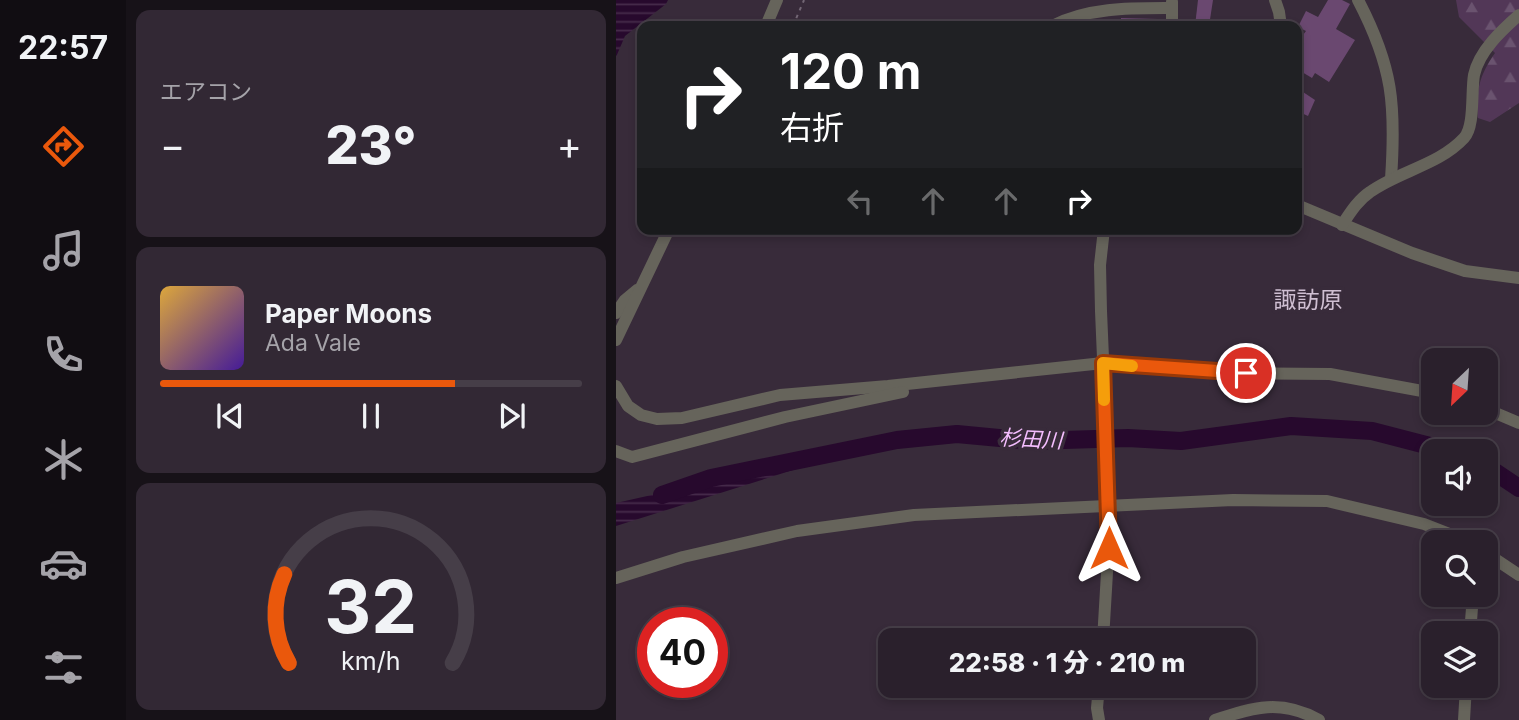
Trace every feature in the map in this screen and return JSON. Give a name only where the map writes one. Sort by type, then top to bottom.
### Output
[{"type":"street","points":[[768,21],[777,0]]},
{"type":"street","points":[[1275,0],[1280,21]]},
{"type":"street","points":[[1358,0],[1384,58],[1392,93],[1394,129],[1391,180]]},
{"type":"street","points":[[1061,21],[1089,13],[1172,4]]},
{"type":"street","points":[[1342,225],[1369,192],[1448,152],[1465,136],[1470,127],[1475,72],[1491,42],[1519,15]]},
{"type":"street","points":[[1302,207],[1412,253],[1465,271],[1519,278]]},
{"type":"street","points":[[616,340],[666,235]]},
{"type":"street","points":[[1103,235],[1100,265],[1108,501],[1108,586],[1104,628]]},
{"type":"street","points":[[616,313],[625,300],[642,285]]},
{"type":"street","points":[[616,386],[628,406],[641,415],[657,419],[670,419],[780,395],[1103,363],[1218,373],[1330,374],[1421,391]]},
{"type":"street","points":[[616,451],[632,457],[785,417],[910,391],[929,382]]},
{"type":"street","points":[[1498,414],[1519,423]]},
{"type":"street","points":[[616,578],[683,557],[797,531],[914,514],[1108,501],[1327,501],[1439,530]]},
{"type":"street","points":[[1498,561],[1519,575]]},
{"type":"street","points":[[1098,698],[1099,720]]},
{"type":"street","points":[[1464,720],[1465,698]]},
{"type":"street","points":[[1215,720],[1264,706],[1296,709],[1319,720]]},
{"type":"path","points":[[795,21],[804,0]]},
{"type":"green space","points":[[1456,0],[1519,0],[1519,103],[1490,122],[1478,118],[1478,99],[1482,76],[1495,53],[1459,17]]},
{"type":"shaded area","points":[[616,0],[668,0],[644,21],[637,21],[637,27],[625,36],[616,57]]},
{"type":"shaded area","points":[[866,447],[616,526],[616,503]]},
{"type":"building","points":[[1198,0],[1213,0],[1210,21],[1196,21]]},
{"type":"building","points":[[1328,0],[1342,0],[1350,4],[1336,29],[1355,40],[1329,82],[1315,73],[1312,78],[1302,72],[1302,36],[1306,31],[1302,29],[1301,21],[1306,11],[1318,17]]},
{"type":"building","points":[[1121,18],[1158,19],[1158,21],[1121,21]]},
{"type":"building","points":[[1302,91],[1315,100],[1308,116],[1302,113]]},
{"type":"waterway","name":"杉田川","points":[[662,495],[711,478],[897,440],[957,434],[1032,441],[1128,438],[1181,441],[1291,426],[1372,431],[1421,444]]},
{"type":"waterway","name":"杉田川","points":[[1498,474],[1519,488]]},
{"type":"slow traffic","points":[[1104,400],[1103,363],[1132,366]]},
{"type":"district","name":"諏訪原","points":[[1308,300]]},
{"type":"route","points":[[1109,548],[1103,363],[1246,373]]}]
